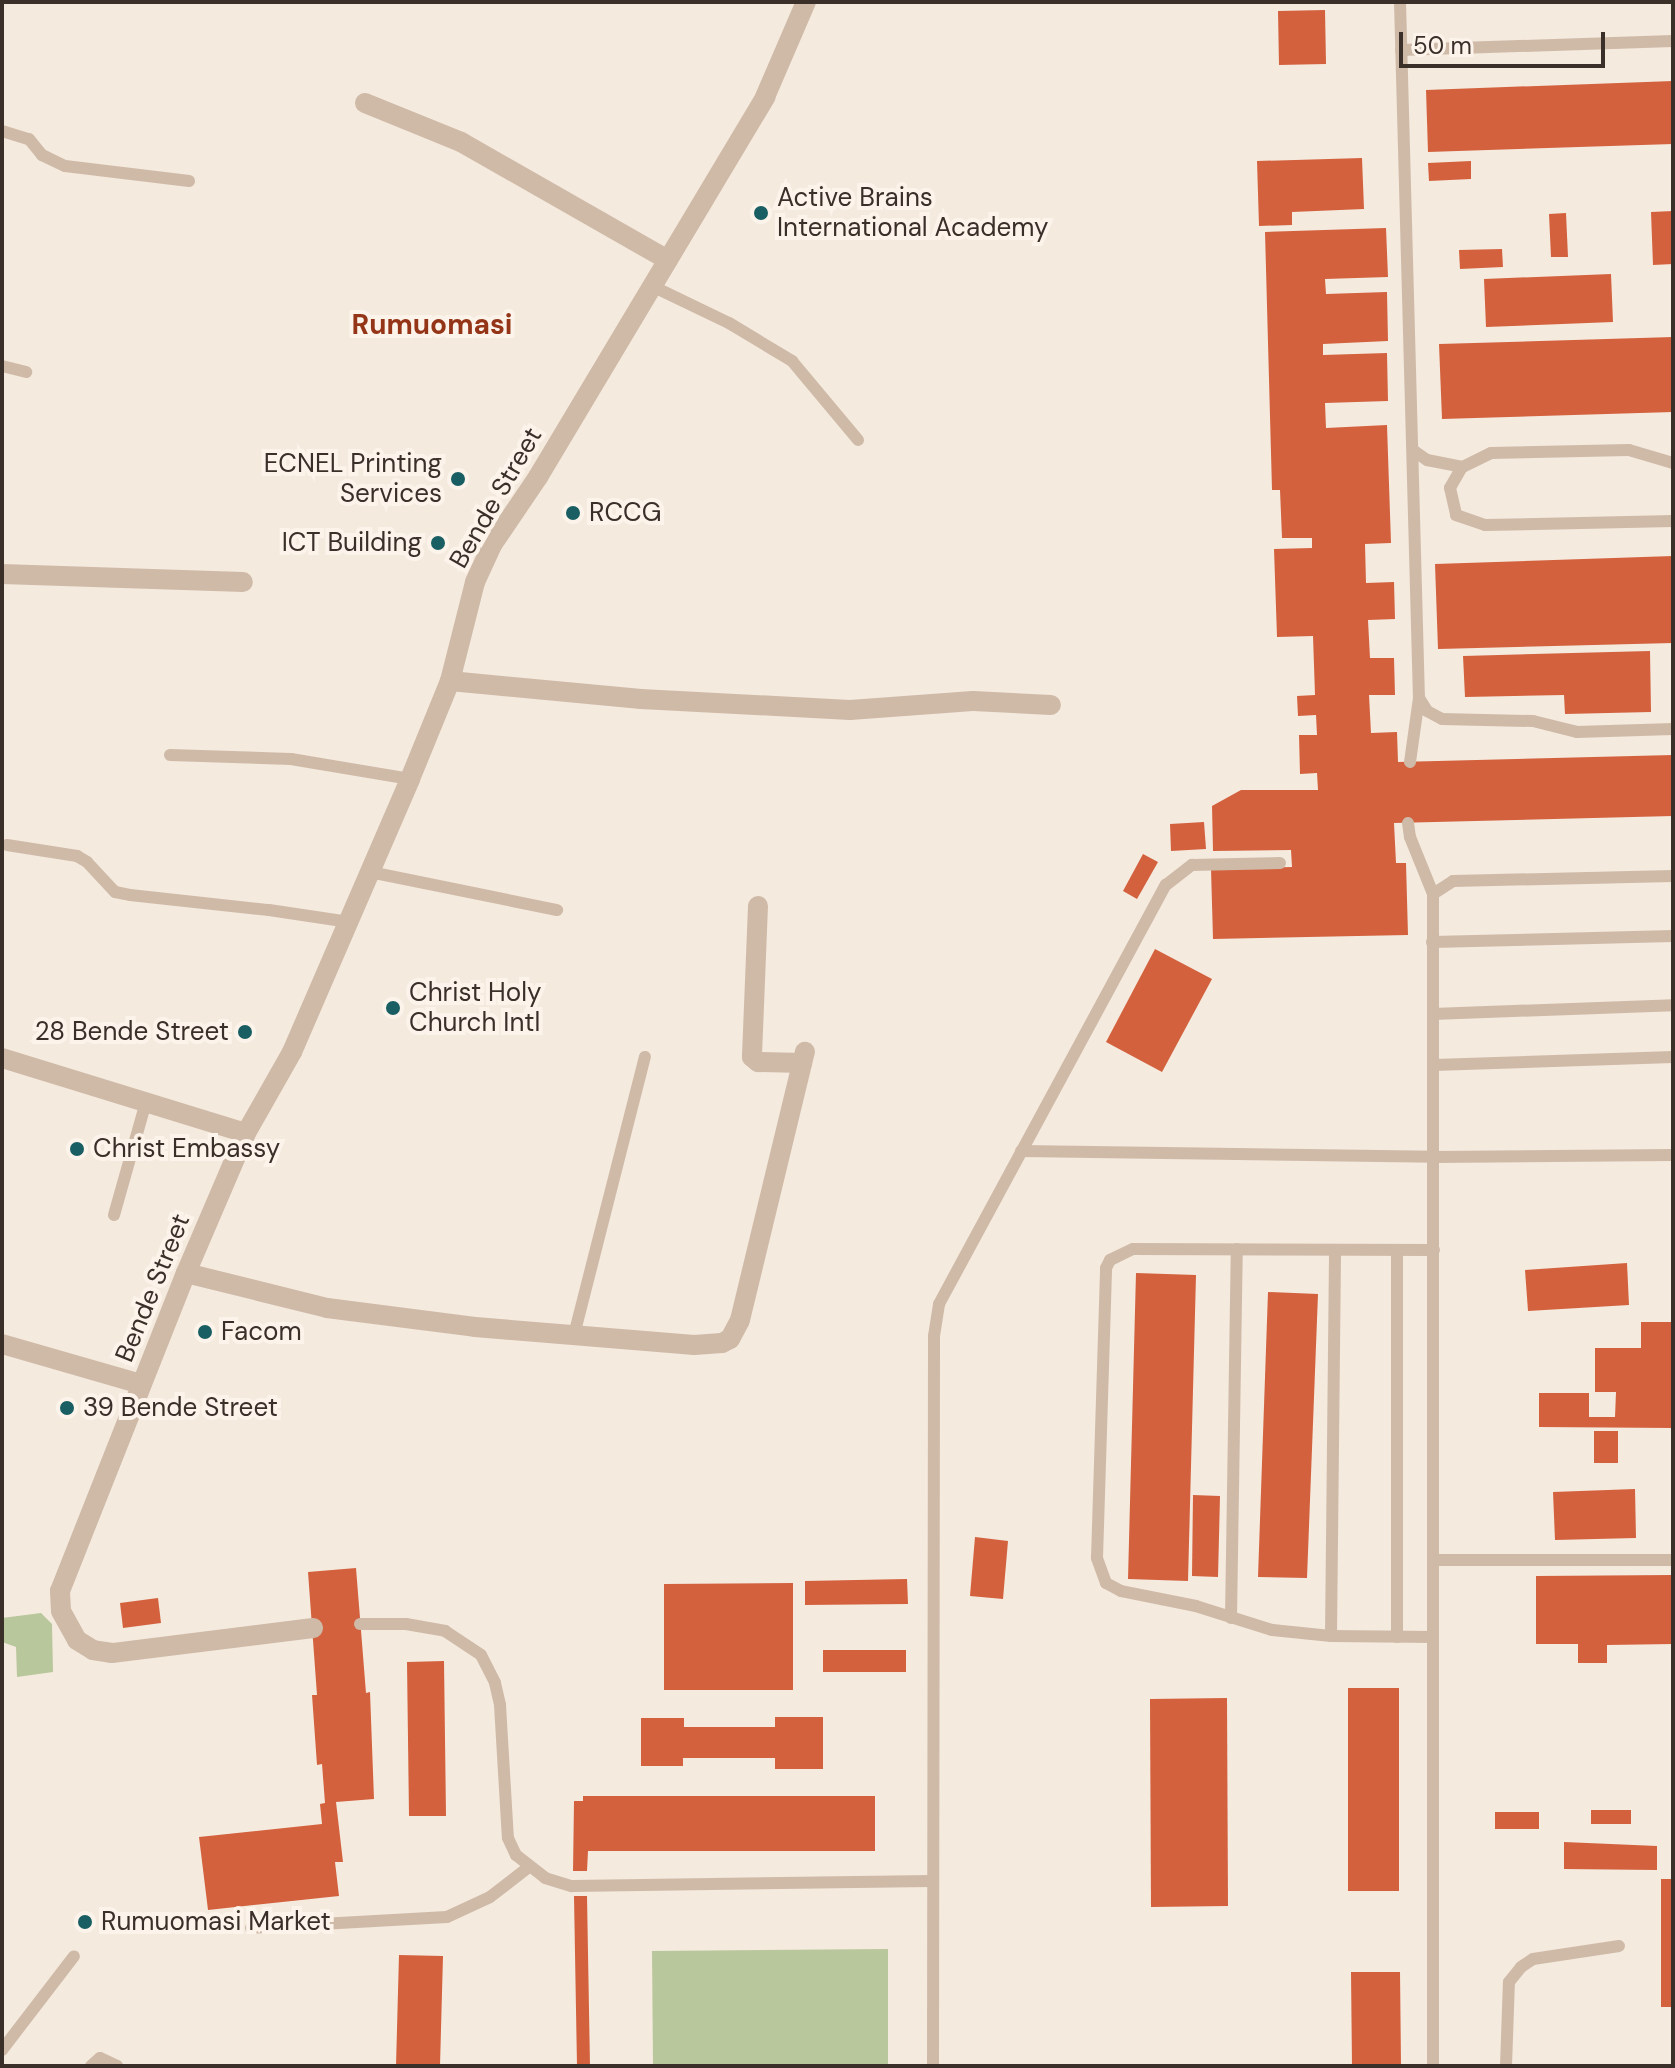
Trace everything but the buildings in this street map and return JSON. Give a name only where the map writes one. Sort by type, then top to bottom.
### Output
[{"type":"street","name":"Bende Street","points":[[313,1628],[112,1653],[93,1650],[77,1640],[61,1611],[60,1591],[186,1273],[246,1133],[292,1052],[410,779],[450,681],[475,582],[492,545],[538,477],[765,97],[806,2]]},
{"type":"street","points":[[365,103],[461,142],[668,260]]},
{"type":"street","points":[[2,574],[243,582]]},
{"type":"street","points":[[450,681],[641,699],[850,710],[973,701],[1051,705]]},
{"type":"street","points":[[186,1273],[327,1308],[694,1345],[714,1345],[730,1339],[740,1320],[803,1057],[758,1062],[752,1057],[758,906]]},
{"type":"street","points":[[2,1058],[246,1133]]},
{"type":"street","points":[[2,1344],[141,1384]]},
{"type":"lane","points":[[1400,2],[1419,698],[1410,762]]},
{"type":"lane","points":[[1401,50],[1673,41]]},
{"type":"lane","points":[[2,131],[29,139],[42,155],[65,166],[189,181]]},
{"type":"lane","points":[[652,286],[729,323],[792,361],[858,440]]},
{"type":"lane","points":[[2,366],[26,372]]},
{"type":"lane","points":[[1673,463],[1629,450],[1491,453],[1462,467],[1450,488],[1456,515],[1468,522],[1485,525],[1673,521]]},
{"type":"lane","points":[[1414,451],[1427,460],[1462,467]]},
{"type":"lane","points":[[1419,698],[1427,711],[1442,719],[1533,721],[1561,731],[1577,732],[1673,729]]},
{"type":"lane","points":[[170,755],[291,759],[410,779]]},
{"type":"lane","points":[[1408,823],[1410,837],[1433,894],[1433,2066]]},
{"type":"lane","points":[[7,845],[77,856],[87,862],[115,892],[349,922]]},
{"type":"lane","points":[[933,2066],[934,1336],[939,1304],[1166,885],[1192,865],[1280,863]]},
{"type":"lane","points":[[370,872],[557,910]]},
{"type":"lane","points":[[1433,894],[1453,881],[1673,876]]},
{"type":"lane","points":[[1432,942],[1673,936]]},
{"type":"lane","points":[[1433,1014],[1673,1005]]},
{"type":"lane","points":[[574,1335],[645,1057]]},
{"type":"lane","points":[[1434,1065],[1673,1057]]},
{"type":"lane","points":[[114,1215],[146,1102]]},
{"type":"lane","points":[[1021,1151],[1434,1157],[1673,1155]]},
{"type":"lane","points":[[1433,1637],[1331,1636],[1272,1630],[1196,1606],[1121,1591],[1106,1583],[1097,1558],[1106,1268],[1110,1260],[1133,1249],[1434,1250]]},
{"type":"lane","points":[[1231,1618],[1237,1249]]},
{"type":"lane","points":[[1331,1636],[1335,1251]]},
{"type":"lane","points":[[1397,1251],[1397,1637]]},
{"type":"lane","points":[[1434,1560],[1673,1560]]},
{"type":"lane","points":[[360,1624],[406,1624],[445,1631],[481,1655],[495,1683],[500,1705],[508,1838],[516,1855],[545,1878],[572,1886],[931,1881]]},
{"type":"lane","points":[[251,1928],[447,1917],[490,1897],[529,1867]]},
{"type":"lane","points":[[1506,2066],[1509,1982],[1521,1967],[1533,1959],[1619,1946]]},
{"type":"lane","points":[[2,2050],[74,1956]]},
{"type":"lane","points":[[91,2066],[100,2058],[117,2066]]},
{"type":"green space","points":[[41,1613],[52,1624],[53,1672],[17,1677],[16,1647],[2,1642],[2,1618]]},
{"type":"green space","points":[[888,1949],[888,2066],[653,2066],[652,1951]]},
{"type":"place","name":"Active Brains International Academy","points":[[761,213]]},
{"type":"place","name":"ECNEL Printing Services","points":[[458,479]]},
{"type":"place","name":"RCCG","points":[[573,513]]},
{"type":"place","name":"ICT Building","points":[[438,543]]},
{"type":"place","name":"Christ Holy Church Intl","points":[[393,1008]]},
{"type":"place","name":"28 Bende Street","points":[[245,1032]]},
{"type":"place","name":"Christ Embassy","points":[[77,1149]]},
{"type":"place","name":"Facom","points":[[205,1332]]},
{"type":"place","name":"39 Bende Street","points":[[67,1408]]},
{"type":"place","name":"Rumuomasi Market","points":[[85,1922]]},
{"type":"district","name":"Rumuomasi","points":[[432,325]]}]
